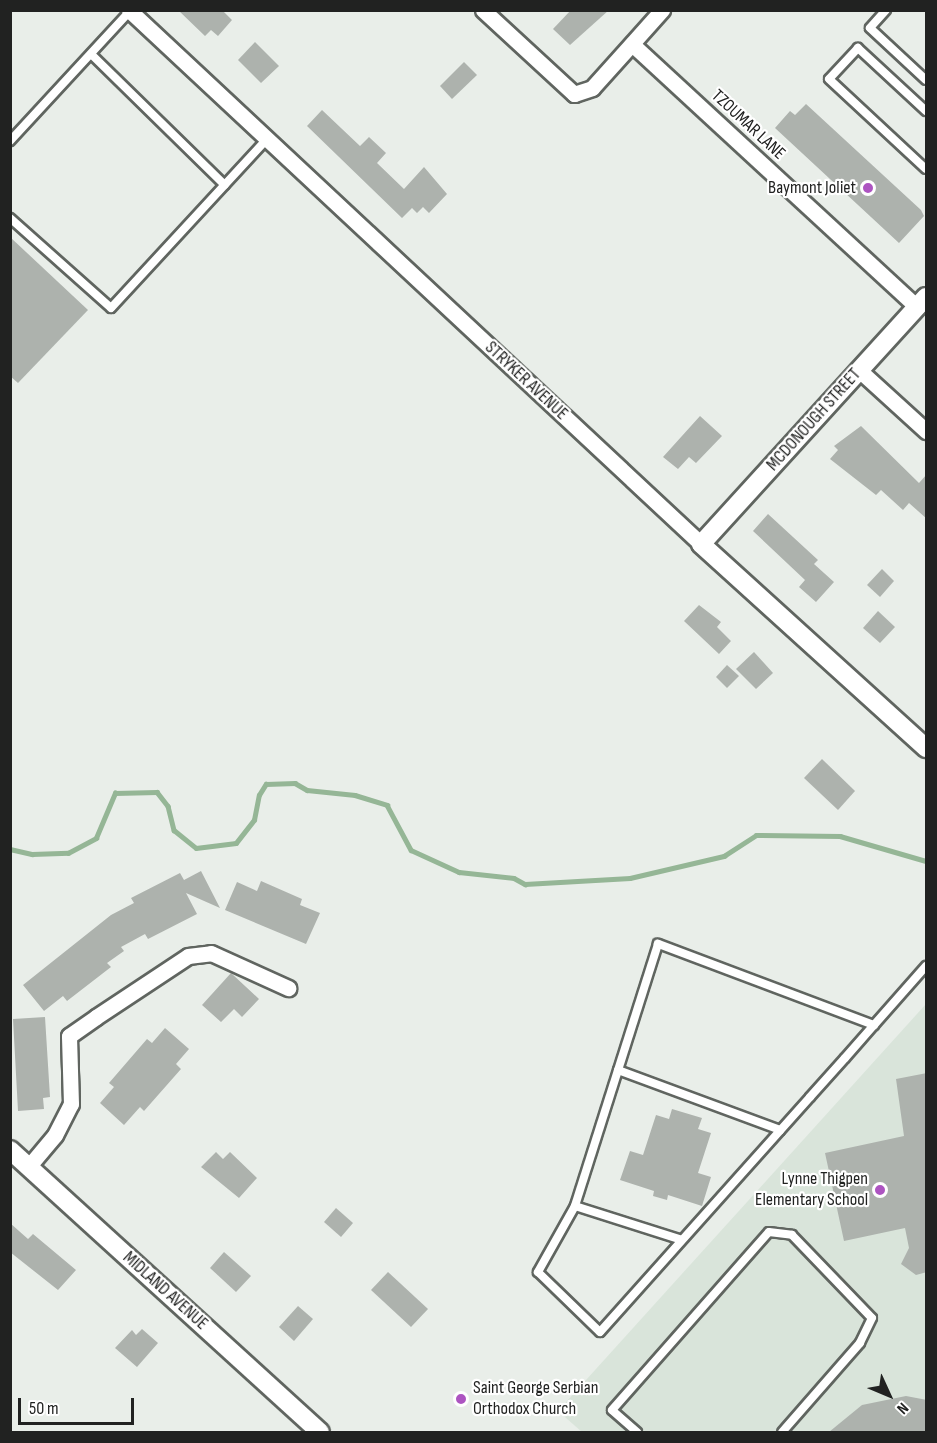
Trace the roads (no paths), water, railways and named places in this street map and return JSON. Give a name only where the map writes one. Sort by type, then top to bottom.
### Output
[{"type":"street","points":[[483,10],[574,94],[592,88],[662,10]]},
{"type":"street","name":"STRYKER AVENUE","points":[[130,11],[701,544],[927,748]]},
{"type":"street","name":"TZOUMAR LANE","points":[[632,44],[922,302]]},
{"type":"street","name":"MCDONOUGH STREET","points":[[701,544],[922,302]]},
{"type":"street","points":[[859,370],[927,431]]},
{"type":"street","points":[[28,1166],[55,1135],[71,1104],[69,1036],[87,1023],[188,956],[211,953],[288,988]]},
{"type":"street","name":"MIDLAND AVENUE","points":[[10,1150],[320,1432]]},
{"type":"lane","points":[[886,10],[870,28],[927,80]]},
{"type":"lane","points":[[10,141],[130,11]]},
{"type":"lane","points":[[927,111],[858,48],[829,79],[927,169]]},
{"type":"lane","points":[[91,54],[225,185]]},
{"type":"lane","points":[[10,218],[111,308],[267,139]]},
{"type":"lane","points":[[874,1025],[658,944],[575,1206],[538,1272],[600,1332],[927,966]]},
{"type":"lane","points":[[618,1070],[780,1130]]},
{"type":"lane","points":[[575,1206],[682,1240]]},
{"type":"lane","points":[[637,1432],[612,1410],[769,1232],[792,1235],[872,1318],[860,1342],[782,1432]]},
{"type":"waterway","points":[[10,849],[32,854],[68,853],[96,838],[115,793],[157,792],[168,806],[174,830],[196,848],[236,843],[254,820],[259,795],[266,784],[295,783],[307,790],[355,795],[387,805],[411,850],[459,872],[514,878],[525,884],[630,878],[724,856],[756,835],[840,836],[926,861]]},
{"type":"place","name":"Baymont Joliet","points":[[868,188]]},
{"type":"place","name":"Lynne Thigpen Elementary School","points":[[880,1190]]},
{"type":"place","name":"Saint George Serbian Orthodox Church","points":[[461,1399]]}]
